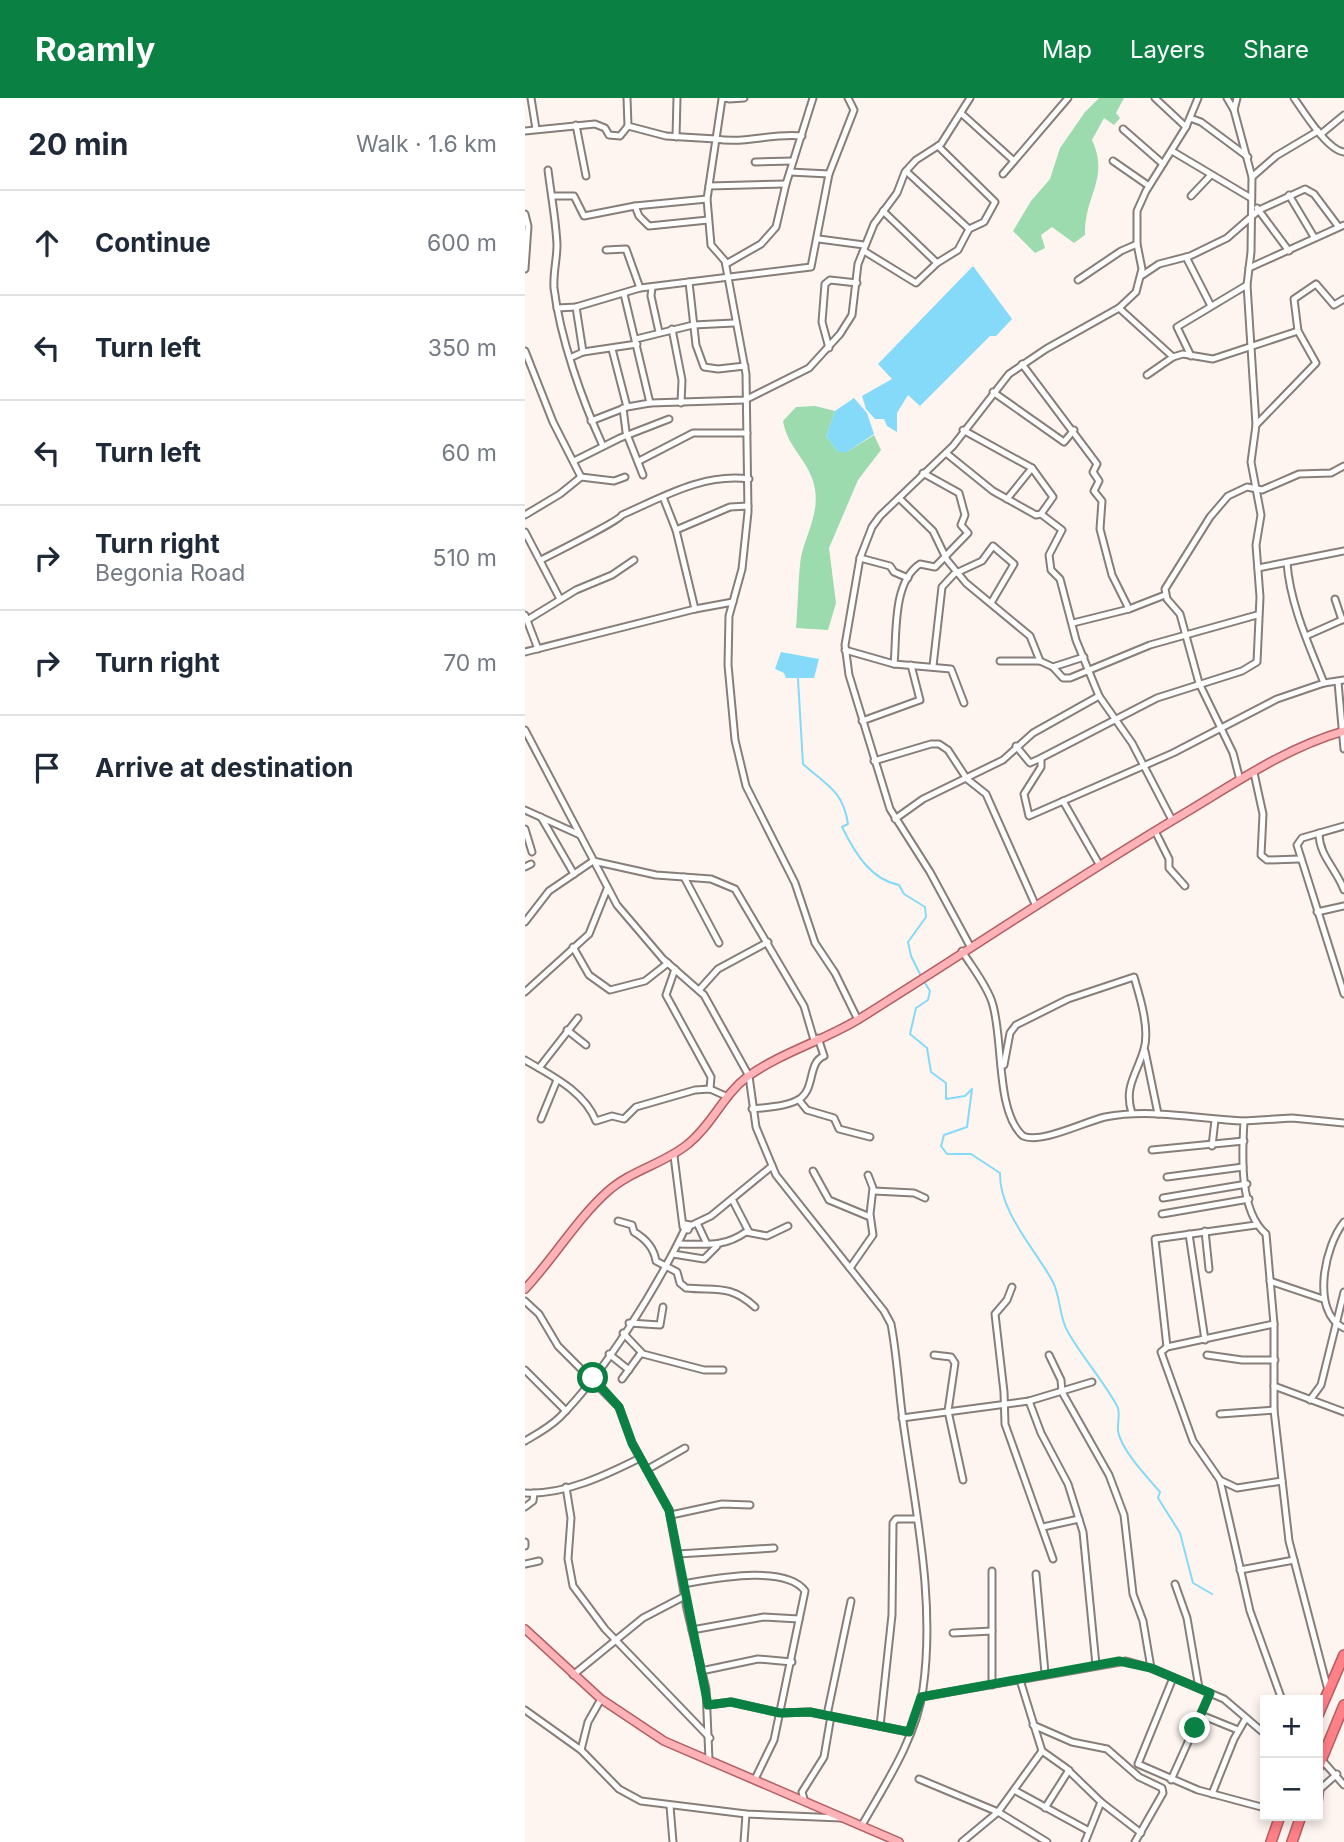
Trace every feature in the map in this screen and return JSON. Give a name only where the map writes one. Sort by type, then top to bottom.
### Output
[{"type":"highway","points":[[1323,1702],[1344,1656]]},
{"type":"highway","points":[[1321,1758],[1344,1705]]},
{"type":"highway","points":[[1271,1842],[1278,1821]]},
{"type":"highway","points":[[1293,1842],[1299,1821]]},
{"type":"main road","points":[[525,1289],[609,1190],[641,1169],[674,1156],[705,1130],[728,1097],[749,1076],[816,1039],[858,1020],[1035,904],[1240,780],[1299,747],[1343,731]]},
{"type":"main road","points":[[525,1629],[601,1699],[664,1741],[899,1842]]},
{"type":"street","points":[[531,98],[536,129]]},
{"type":"street","points":[[525,131],[595,124],[605,128],[609,135],[620,136],[628,126],[627,98]]},
{"type":"street","points":[[676,137],[677,98]]},
{"type":"street","points":[[715,98],[744,98]]},
{"type":"street","points":[[726,264],[772,234],[813,98]]},
{"type":"street","points":[[557,307],[576,307],[640,288],[811,267],[819,239],[829,174],[854,110],[848,98]]},
{"type":"street","points":[[591,421],[625,407],[650,403],[745,400],[801,375],[829,348],[852,315],[864,248],[883,211],[897,193],[906,171],[938,146],[962,114],[970,98]]},
{"type":"street","points":[[1003,174],[1068,98]]},
{"type":"street","points":[[1155,98],[1186,127]]},
{"type":"street","points":[[970,946],[930,872],[895,819],[862,721],[845,650],[860,558],[872,527],[923,473],[946,453],[993,392],[1022,364],[1119,308],[1136,292],[1141,276],[1137,211],[1149,186],[1186,127],[1198,98]]},
{"type":"street","points":[[1016,746],[1030,763],[1157,698],[1254,666],[1258,658],[1256,545],[1261,515],[1251,462],[1256,425],[1248,285],[1252,177],[1234,110],[1227,98]]},
{"type":"street","points":[[1234,110],[1237,98]]},
{"type":"street","points":[[1293,98],[1319,133],[1337,150],[1344,152]]},
{"type":"street","points":[[727,99],[716,139],[707,199],[711,245],[726,264],[734,323],[745,366],[748,506],[742,569],[729,616],[730,705],[746,786],[795,883],[815,943],[835,974],[858,1020]]},
{"type":"street","points":[[962,114],[1014,161]]},
{"type":"street","points":[[1252,177],[1276,156],[1319,133],[1344,115]]},
{"type":"street","points":[[1190,118],[1201,122],[1248,157]]},
{"type":"street","points":[[576,125],[586,176]]},
{"type":"street","points":[[628,126],[676,137],[732,142],[780,134],[801,136]]},
{"type":"street","points":[[1123,130],[1164,164]]},
{"type":"street","points":[[819,239],[864,248],[916,283],[937,263],[958,250],[969,229],[984,222],[995,202],[938,146]]},
{"type":"street","points":[[1172,151],[1251,201],[1289,251]]},
{"type":"street","points":[[1113,161],[1149,186]]},
{"type":"street","points":[[755,162],[793,162]]},
{"type":"street","points":[[548,170],[556,237],[554,288],[561,334],[572,357],[591,421],[603,446]]},
{"type":"street","points":[[906,171],[935,194],[969,229]]},
{"type":"street","points":[[790,172],[829,174]]},
{"type":"street","points":[[1191,196],[1210,176]]},
{"type":"street","points":[[709,186],[786,184]]},
{"type":"street","points":[[1141,276],[1151,268],[1186,257],[1227,238],[1259,210],[1305,189],[1311,191],[1341,225],[1249,268]]},
{"type":"street","points":[[1289,195],[1314,237]]},
{"type":"street","points":[[552,196],[574,196],[585,216],[635,206],[707,199]]},
{"type":"street","points":[[635,206],[639,216],[649,226],[708,219]]},
{"type":"street","points":[[883,211],[937,263]]},
{"type":"street","points":[[525,214],[528,226],[525,270]]},
{"type":"street","points":[[1078,279],[1121,251],[1137,244]]},
{"type":"street","points":[[606,250],[626,249],[640,288]]},
{"type":"street","points":[[1186,257],[1211,306]]},
{"type":"street","points":[[1141,262],[1151,268]]},
{"type":"street","points":[[829,348],[822,322],[825,284],[830,280],[857,283]]},
{"type":"street","points":[[689,282],[694,326],[704,366],[718,369],[745,366]]},
{"type":"street","points":[[1256,425],[1316,363],[1298,331],[1293,302],[1297,295],[1316,284],[1334,305],[1344,299]]},
{"type":"street","points":[[1191,356],[1177,327],[1248,285]]},
{"type":"street","points":[[652,287],[651,296],[659,332]]},
{"type":"street","points":[[624,294],[650,403]]},
{"type":"street","points":[[576,307],[583,352]]},
{"type":"street","points":[[1119,308],[1173,357]]},
{"type":"street","points":[[572,357],[583,352],[612,349],[659,332],[734,323]]},
{"type":"street","points":[[672,330],[681,375],[681,403]]},
{"type":"street","points":[[1147,375],[1173,357],[1213,359],[1298,331]]},
{"type":"street","points":[[612,349],[625,407],[628,436],[643,475]]},
{"type":"street","points":[[525,351],[580,477]]},
{"type":"street","points":[[1022,364],[1097,464],[1093,472],[1099,481],[1094,491],[1102,501],[1100,530],[1112,575],[1129,609]]},
{"type":"street","points":[[993,392],[1064,442],[1074,430]]},
{"type":"street","points":[[573,461],[669,419]]},
{"type":"street","points":[[963,430],[1032,468],[1053,497],[1041,514]]},
{"type":"street","points":[[639,461],[693,433],[747,433]]},
{"type":"street","points":[[946,453],[974,478],[1036,515],[1041,514],[1062,530],[1049,555],[1051,570],[1060,579],[1065,604],[1099,696],[1143,765],[1172,820]]},
{"type":"street","points":[[1073,623],[1129,609],[1165,595],[1172,577],[1216,509],[1237,491],[1257,487],[1262,489],[1299,474],[1331,473],[1344,466]]},
{"type":"street","points":[[1007,499],[1032,468]]},
{"type":"street","points":[[894,664],[901,593],[911,570],[920,564],[926,568],[935,567],[968,533],[961,525],[965,516],[962,497],[956,490],[923,473]]},
{"type":"street","points":[[525,514],[559,495],[580,477],[614,481],[625,477]]},
{"type":"street","points":[[541,560],[587,534],[618,521],[622,515],[663,497],[719,478],[749,479]]},
{"type":"street","points":[[663,497],[676,530],[695,609]]},
{"type":"street","points":[[899,498],[933,531],[944,555],[959,574],[1030,636],[1040,662]]},
{"type":"street","points":[[676,530],[730,507],[748,506]]},
{"type":"street","points":[[525,532],[560,599]]},
{"type":"street","points":[[933,666],[940,593],[954,574],[959,574],[973,562],[982,561],[993,546],[1014,564],[991,603]]},
{"type":"street","points":[[1258,568],[1344,551]]},
{"type":"street","points":[[860,558],[890,566],[894,572],[908,579]]},
{"type":"street","points":[[538,649],[526,617],[612,575],[634,560]]},
{"type":"street","points":[[1287,563],[1288,580],[1324,683]]},
{"type":"street","points":[[1165,595],[1180,614],[1184,637],[1199,683],[1233,753],[1240,780]]},
{"type":"street","points":[[1306,636],[1343,620],[1335,599]]},
{"type":"street","points":[[525,652],[733,602]]},
{"type":"street","points":[[1000,661],[1040,662],[1053,667],[1066,678],[1150,645],[1257,615]]},
{"type":"street","points":[[845,650],[894,664],[951,669],[964,703]]},
{"type":"street","points":[[1053,667],[1084,657]]},
{"type":"street","points":[[862,721],[919,699],[911,665]]},
{"type":"street","points":[[1041,758],[1041,767],[1024,794],[1029,816],[1197,741],[1219,726],[1241,719],[1277,699],[1324,683],[1341,681],[1344,749]]},
{"type":"street","points":[[895,819],[923,800],[1007,757],[1016,746],[1099,696]]},
{"type":"street","points":[[525,730],[607,889],[668,963],[700,989],[749,1076],[752,1109],[772,1166],[797,1205],[884,1311],[891,1324],[898,1360],[902,1418],[925,1581],[926,1635],[921,1697],[900,1757],[862,1825]]},
{"type":"street","points":[[874,761],[939,744],[958,761],[967,779],[986,794],[1035,904]]},
{"type":"street","points":[[525,748],[533,745]]},
{"type":"street","points":[[1254,773],[1263,814],[1261,855],[1267,860],[1300,859]]},
{"type":"street","points":[[1063,801],[1099,864]]},
{"type":"street","points":[[525,810],[580,835]]},
{"type":"street","points":[[541,817],[574,874]]},
{"type":"street","points":[[1344,826],[1302,838],[1298,843],[1300,859],[1344,994]]},
{"type":"street","points":[[525,829],[532,852]]},
{"type":"street","points":[[1154,831],[1169,859],[1169,868],[1185,886]]},
{"type":"street","points":[[1319,833],[1321,851],[1339,877],[1344,890]]},
{"type":"street","points":[[525,922],[549,891],[593,861],[635,872],[711,879],[734,889],[804,1006],[824,1056],[818,1059],[807,1090],[799,1100],[752,1109]]},
{"type":"street","points":[[684,877],[719,943]]},
{"type":"street","points":[[525,992],[592,930],[607,889]]},
{"type":"street","points":[[1317,912],[1344,906]]},
{"type":"street","points":[[700,989],[718,969],[768,942]]},
{"type":"street","points":[[573,947],[589,975],[611,990],[642,982],[668,963]]},
{"type":"street","points":[[962,951],[993,1005],[1005,1097],[1012,1120],[1026,1138],[1042,1138],[1078,1124],[1132,1113],[1215,1120],[1291,1118],[1344,1123]]},
{"type":"street","points":[[675,969],[666,995],[711,1077],[710,1089]]},
{"type":"street","points":[[1003,1068],[1010,1033],[1016,1025],[1068,999],[1134,978],[1139,993],[1149,1082],[1157,1101],[1158,1114]]},
{"type":"street","points":[[539,1068],[578,1018]]},
{"type":"street","points":[[567,1030],[586,1045]]},
{"type":"street","points":[[1132,1113],[1129,1092],[1145,1048]]},
{"type":"street","points":[[525,1060],[580,1095],[598,1121],[610,1116],[624,1119],[636,1107],[710,1089],[728,1097]]},
{"type":"street","points":[[541,1119],[557,1080]]},
{"type":"street","points":[[799,1100],[807,1110],[834,1118],[839,1129],[870,1137]]},
{"type":"street","points":[[1212,1146],[1215,1120]]},
{"type":"street","points":[[1244,1121],[1243,1167],[1249,1199],[1256,1225],[1266,1234],[1274,1324],[1275,1410],[1289,1541],[1328,1689]]},
{"type":"street","points":[[1152,1150],[1244,1141]]},
{"type":"street","points":[[525,1441],[550,1426],[593,1378],[673,1254],[687,1226],[674,1156]]},
{"type":"street","points":[[687,1226],[697,1223],[732,1199],[772,1166]]},
{"type":"street","points":[[1167,1177],[1243,1167]]},
{"type":"street","points":[[813,1171],[829,1200],[870,1217]]},
{"type":"street","points":[[850,1268],[874,1232],[870,1217],[874,1191],[868,1175]]},
{"type":"street","points":[[1163,1198],[1247,1184]]},
{"type":"street","points":[[874,1191],[914,1193],[925,1198]]},
{"type":"street","points":[[732,1199],[749,1232]]},
{"type":"street","points":[[1162,1213],[1249,1199]]},
{"type":"street","points":[[618,1222],[632,1225],[634,1232],[645,1238],[656,1261],[677,1272],[680,1283],[686,1288],[715,1287],[737,1293],[755,1307]]},
{"type":"street","points":[[1344,1222],[1330,1242],[1323,1299],[1335,1322],[1344,1328]]},
{"type":"street","points":[[697,1223],[706,1242]]},
{"type":"street","points":[[1167,1347],[1154,1241],[1256,1225]]},
{"type":"street","points":[[673,1254],[704,1259],[717,1246],[749,1232],[767,1236],[788,1226]]},
{"type":"street","points":[[1205,1231],[1209,1269]]},
{"type":"street","points":[[1189,1234],[1205,1340]]},
{"type":"street","points":[[678,1244],[706,1242],[717,1246]]},
{"type":"street","points":[[1270,1281],[1323,1299]]},
{"type":"street","points":[[1012,1287],[1007,1300],[995,1314],[1005,1424],[1053,1559]]},
{"type":"street","points":[[1310,1399],[1321,1385],[1344,1292]]},
{"type":"street","points":[[525,1301],[539,1314],[558,1346],[593,1378],[619,1407],[640,1458],[671,1515],[708,1705],[709,1760]]},
{"type":"street","points":[[629,1323],[660,1325],[663,1307]]},
{"type":"street","points":[[1274,1324],[1167,1347],[1161,1352],[1193,1441],[1220,1480],[1249,1611],[1280,1695]]},
{"type":"street","points":[[623,1333],[641,1353],[704,1370],[723,1370]]},
{"type":"street","points":[[622,1379],[641,1353]]},
{"type":"street","points":[[609,1354],[629,1370]]},
{"type":"street","points":[[934,1355],[951,1357],[955,1363],[948,1411],[963,1480]]},
{"type":"street","points":[[1049,1355],[1061,1380],[1062,1392],[1109,1475],[1124,1514],[1133,1594],[1143,1621],[1151,1668]]},
{"type":"street","points":[[1207,1355],[1242,1360],[1275,1360]]},
{"type":"street","points":[[525,1370],[566,1411]]},
{"type":"street","points":[[902,1418],[1029,1401],[1092,1382]]},
{"type":"street","points":[[1274,1386],[1344,1412]]},
{"type":"street","points":[[1029,1401],[1041,1433],[1068,1484],[1079,1519],[1087,1556],[1087,1592],[1096,1665]]},
{"type":"street","points":[[1220,1414],[1275,1410]]},
{"type":"street","points":[[648,1469],[685,1448]]},
{"type":"street","points":[[525,1493],[566,1487],[600,1477],[640,1458]]},
{"type":"street","points":[[1220,1480],[1237,1488],[1282,1481]]},
{"type":"street","points":[[566,1487],[571,1518],[568,1544],[570,1580],[591,1613],[710,1738]]},
{"type":"street","points":[[525,1507],[533,1501],[534,1493]]},
{"type":"street","points":[[671,1515],[722,1504],[750,1505]]},
{"type":"street","points":[[880,1726],[892,1615],[893,1523],[896,1519],[917,1519]]},
{"type":"street","points":[[1043,1527],[1079,1519]]},
{"type":"street","points":[[678,1554],[774,1548]]},
{"type":"street","points":[[1240,1570],[1294,1560]]},
{"type":"street","points":[[525,1564],[539,1561]]},
{"type":"street","points":[[992,1572],[992,1685]]},
{"type":"street","points":[[1036,1574],[1045,1673]]},
{"type":"street","points":[[683,1584],[751,1576],[790,1578],[806,1591],[772,1747],[755,1779]]},
{"type":"street","points":[[1175,1584],[1187,1618],[1199,1688]]},
{"type":"street","points":[[573,1675],[659,1607],[685,1596]]},
{"type":"street","points":[[804,1800],[802,1792],[824,1757],[851,1601]]},
{"type":"street","points":[[692,1630],[764,1617],[799,1619]]},
{"type":"street","points":[[953,1633],[992,1631]]},
{"type":"street","points":[[701,1671],[758,1659],[792,1662]]},
{"type":"street","points":[[921,1697],[1119,1661],[1151,1668],[1230,1702],[1260,1730]]},
{"type":"street","points":[[1173,1678],[1137,1764],[1171,1780],[1260,1807]]},
{"type":"street","points":[[1020,1680],[1042,1751],[1069,1770],[1101,1802],[1141,1833]]},
{"type":"street","points":[[1171,1780],[1210,1693]]},
{"type":"street","points":[[581,1750],[588,1722],[601,1699]]},
{"type":"street","points":[[708,1705],[731,1702],[780,1713],[791,1711],[829,1716],[909,1732]]},
{"type":"street","points":[[526,1713],[581,1750],[619,1789],[632,1797],[670,1806],[746,1814],[846,1818]]},
{"type":"street","points":[[1201,1715],[1238,1730]]},
{"type":"street","points":[[1212,1794],[1238,1730],[1246,1718]]},
{"type":"street","points":[[1033,1725],[1072,1742],[1107,1749],[1139,1777],[1162,1788],[1163,1793],[1135,1842]]},
{"type":"street","points":[[962,1842],[998,1812],[1042,1751]]},
{"type":"street","points":[[1323,1765],[1337,1774],[1344,1785]]},
{"type":"street","points":[[1045,1808],[1069,1770]]},
{"type":"street","points":[[1323,1786],[1337,1774]]},
{"type":"street","points":[[919,1779],[998,1812],[1047,1842]]},
{"type":"street","points":[[1014,1790],[1089,1832]]},
{"type":"street","points":[[1085,1842],[1101,1802]]},
{"type":"street","points":[[670,1806],[673,1842]]},
{"type":"street","points":[[744,1842],[746,1814]]},
{"type":"green space","points":[[1099,98],[1124,98],[1116,113],[1120,118],[1114,125],[1104,118],[1092,140],[1098,166],[1085,235],[1074,243],[1052,227],[1041,235],[1045,248],[1035,253],[1013,231],[1031,201],[1050,179],[1060,148],[1085,112]]},
{"type":"green space","points":[[815,406],[835,411],[826,436],[838,452],[847,452],[874,435],[881,450],[858,480],[829,548],[836,603],[828,630],[796,628],[801,557],[813,519],[816,499],[812,478],[788,437],[783,421],[796,407]]},
{"type":"water","points":[[973,266],[1012,319],[996,336],[990,336],[920,406],[908,395],[897,413],[897,432],[887,426],[884,419],[875,419],[866,409],[862,396],[892,379],[878,364]]},
{"type":"water","points":[[854,398],[867,413],[874,434],[847,452],[838,452],[826,436],[835,411]]},
{"type":"water","points":[[781,652],[819,659],[814,678],[786,678],[784,673],[775,669]]},
{"type":"waterway","points":[[798,679],[803,764],[838,796],[848,824],[842,827],[865,863],[880,877],[899,885],[904,894],[925,907],[926,917],[908,942],[911,956],[922,978]]},
{"type":"waterway","points":[[925,983],[930,991],[928,1000],[916,1008],[910,1034],[927,1048],[931,1072],[946,1083],[946,1099],[965,1096],[972,1089],[967,1127],[944,1135],[941,1146],[947,1154],[971,1154],[1000,1173],[1005,1202],[1053,1282],[1065,1326],[1118,1409],[1118,1431],[1124,1447],[1160,1492],[1158,1498],[1180,1533],[1193,1583],[1212,1594]]},
{"type":"route","points":[[593,1378],[619,1407],[632,1443],[660,1490],[671,1515],[687,1609],[708,1705],[731,1702],[780,1713],[810,1712],[909,1732],[921,1697],[1020,1680],[1045,1673],[1126,1661],[1151,1668],[1210,1693],[1195,1728]]}]
